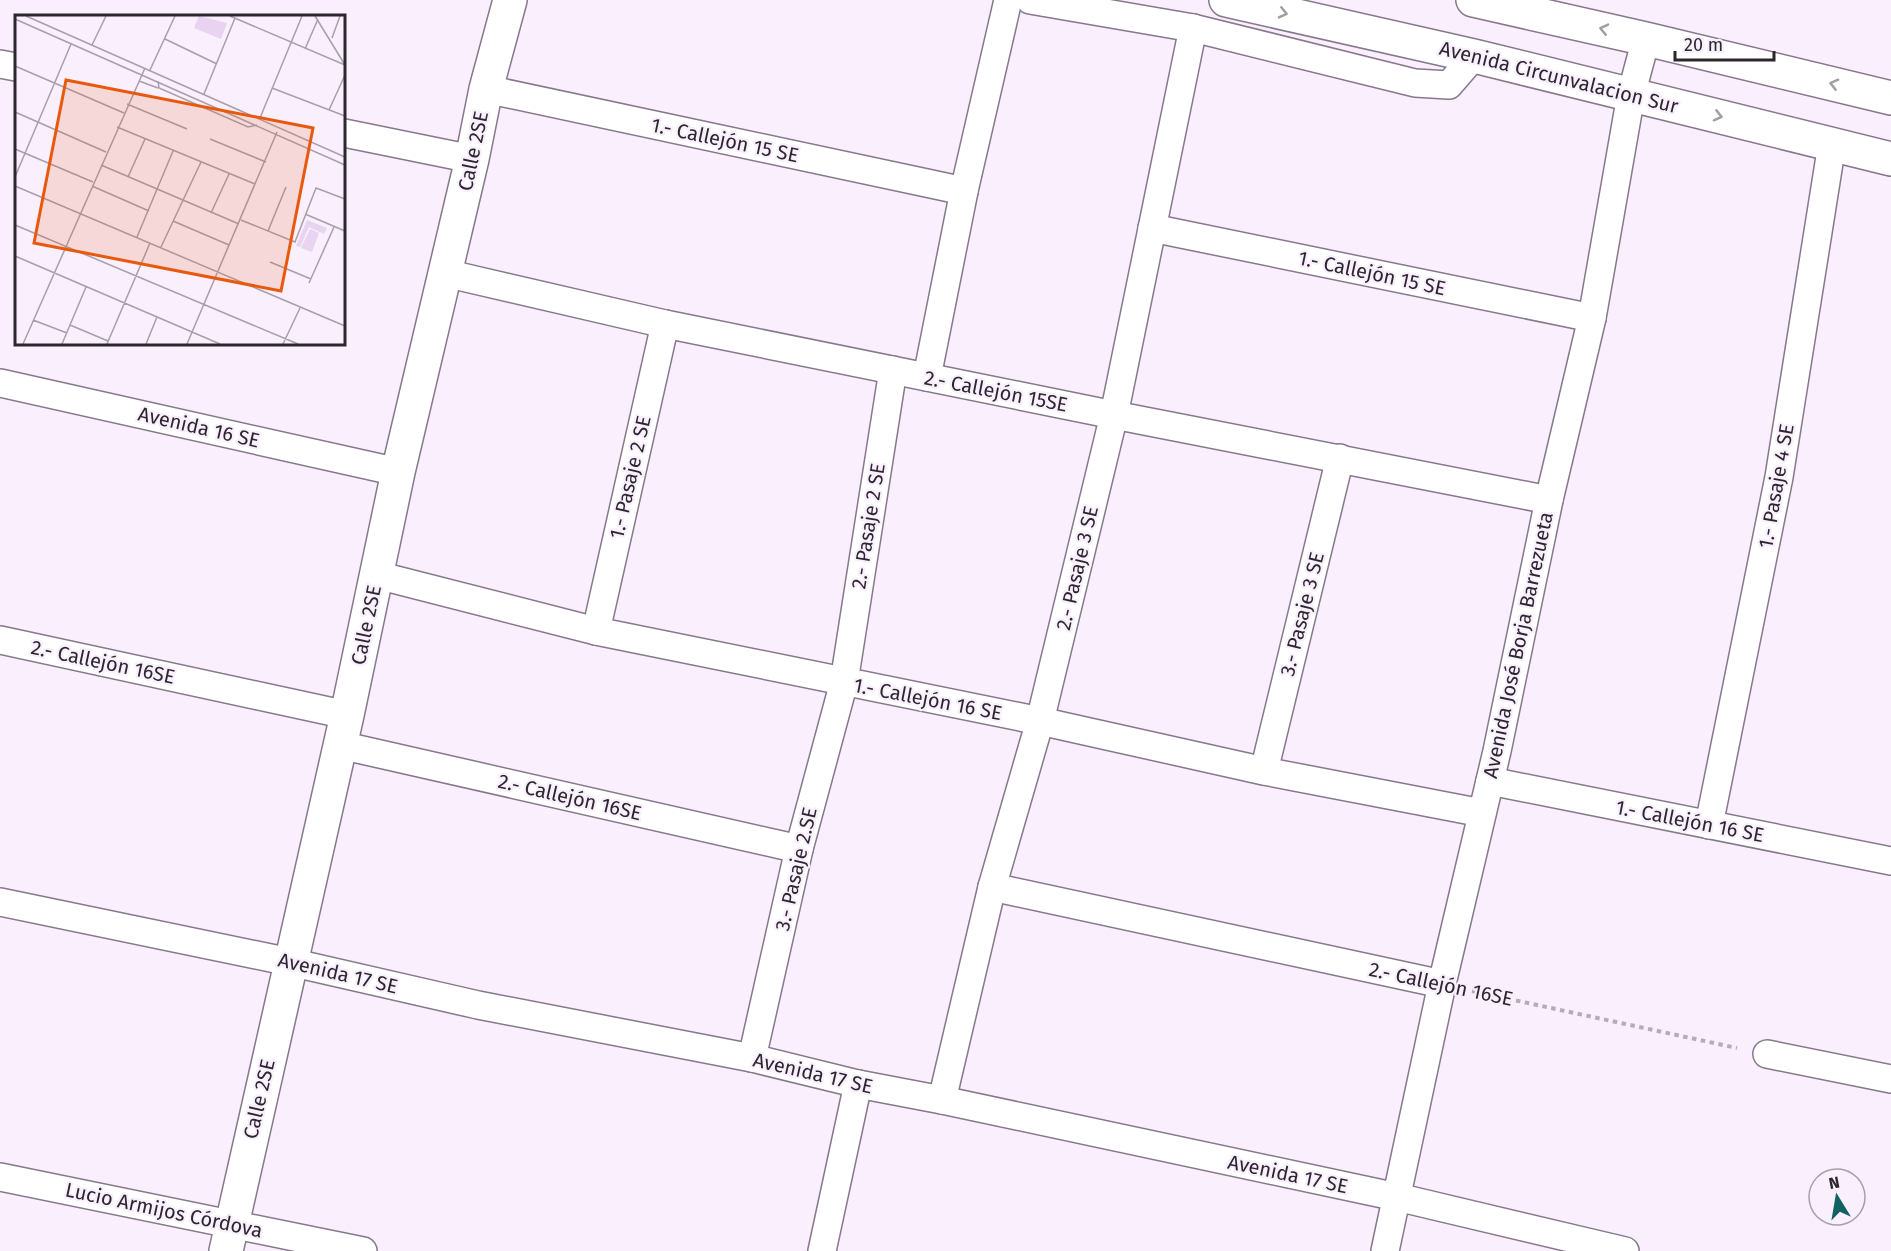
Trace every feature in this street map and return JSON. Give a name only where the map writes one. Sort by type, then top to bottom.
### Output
[{"type":"street","name":"Calle 2SE","points":[[228,1238],[343,730],[398,472],[472,159],[486,89],[510,0]]},
{"type":"street","points":[[927,377],[964,191],[1008,0]]},
{"type":"street","points":[[1030,0],[1193,28],[1415,83],[1449,85],[1474,56]]},
{"type":"street","name":"Avenida Circunvalacion Sur","points":[[1226,0],[1474,56],[1891,159]]},
{"type":"street","points":[[1481,1],[1891,98]]},
{"type":"street","name":"2.- Pasaje 3 SE","points":[[942,1100],[992,887],[1040,721],[1114,415],[1193,28]]},
{"type":"street","name":"Avenida José Borja Barrezueta","points":[[1385,1251],[1442,984],[1490,781],[1549,500],[1592,318],[1632,95],[1646,39]]},
{"type":"street","points":[[0,64],[15,67]]},
{"type":"street","name":"1.- Callejón 15 SE","points":[[486,89],[964,191]]},
{"type":"street","points":[[345,133],[472,159]]},
{"type":"street","name":"1.- Pasaje 4 SE","points":[[1709,825],[1779,477],[1832,144]]},
{"type":"street","name":"1.- Callejón 15 SE","points":[[1152,228],[1592,318]]},
{"type":"street","name":"2.- Callejón 15SE","points":[[445,273],[665,324],[1549,500]]},
{"type":"street","name":"1.- Pasaje 2 SE","points":[[596,631],[665,324]]},
{"type":"street","name":"2.- Pasaje 2 SE","points":[[844,682],[893,370]]},
{"type":"street","name":"Avenida 16 SE","points":[[0,383],[398,472]]},
{"type":"street","name":"3.- Pasaje 3 SE","points":[[1264,771],[1340,458]]},
{"type":"street","name":"1.- Callejón 16 SE","points":[[377,575],[596,631],[1040,721],[1264,771],[1482,813]]},
{"type":"street","name":"2.- Callejón 16SE","points":[[0,640],[800,849]]},
{"type":"street","name":"3.- Pasaje 2.SE","points":[[752,1058],[800,849],[844,682]]},
{"type":"street","name":"1.- Callejón 16 SE","points":[[1490,781],[1891,861]]},
{"type":"street","name":"2.- Callejón 16SE","points":[[992,887],[1442,984]]},
{"type":"street","name":"Avenida 17 SE","points":[[0,902],[290,962],[478,1005],[752,1058],[858,1084],[1397,1197],[1625,1251]]},
{"type":"street","points":[[1767,1054],[1891,1079]]},
{"type":"street","points":[[822,1251],[858,1084]]},
{"type":"street","name":"Lucio Armijos Córdova","points":[[0,1177],[228,1238],[363,1251]]},
{"type":"path","name":"2.- Callejón 16SE","points":[[1442,984],[1767,1054]]}]
